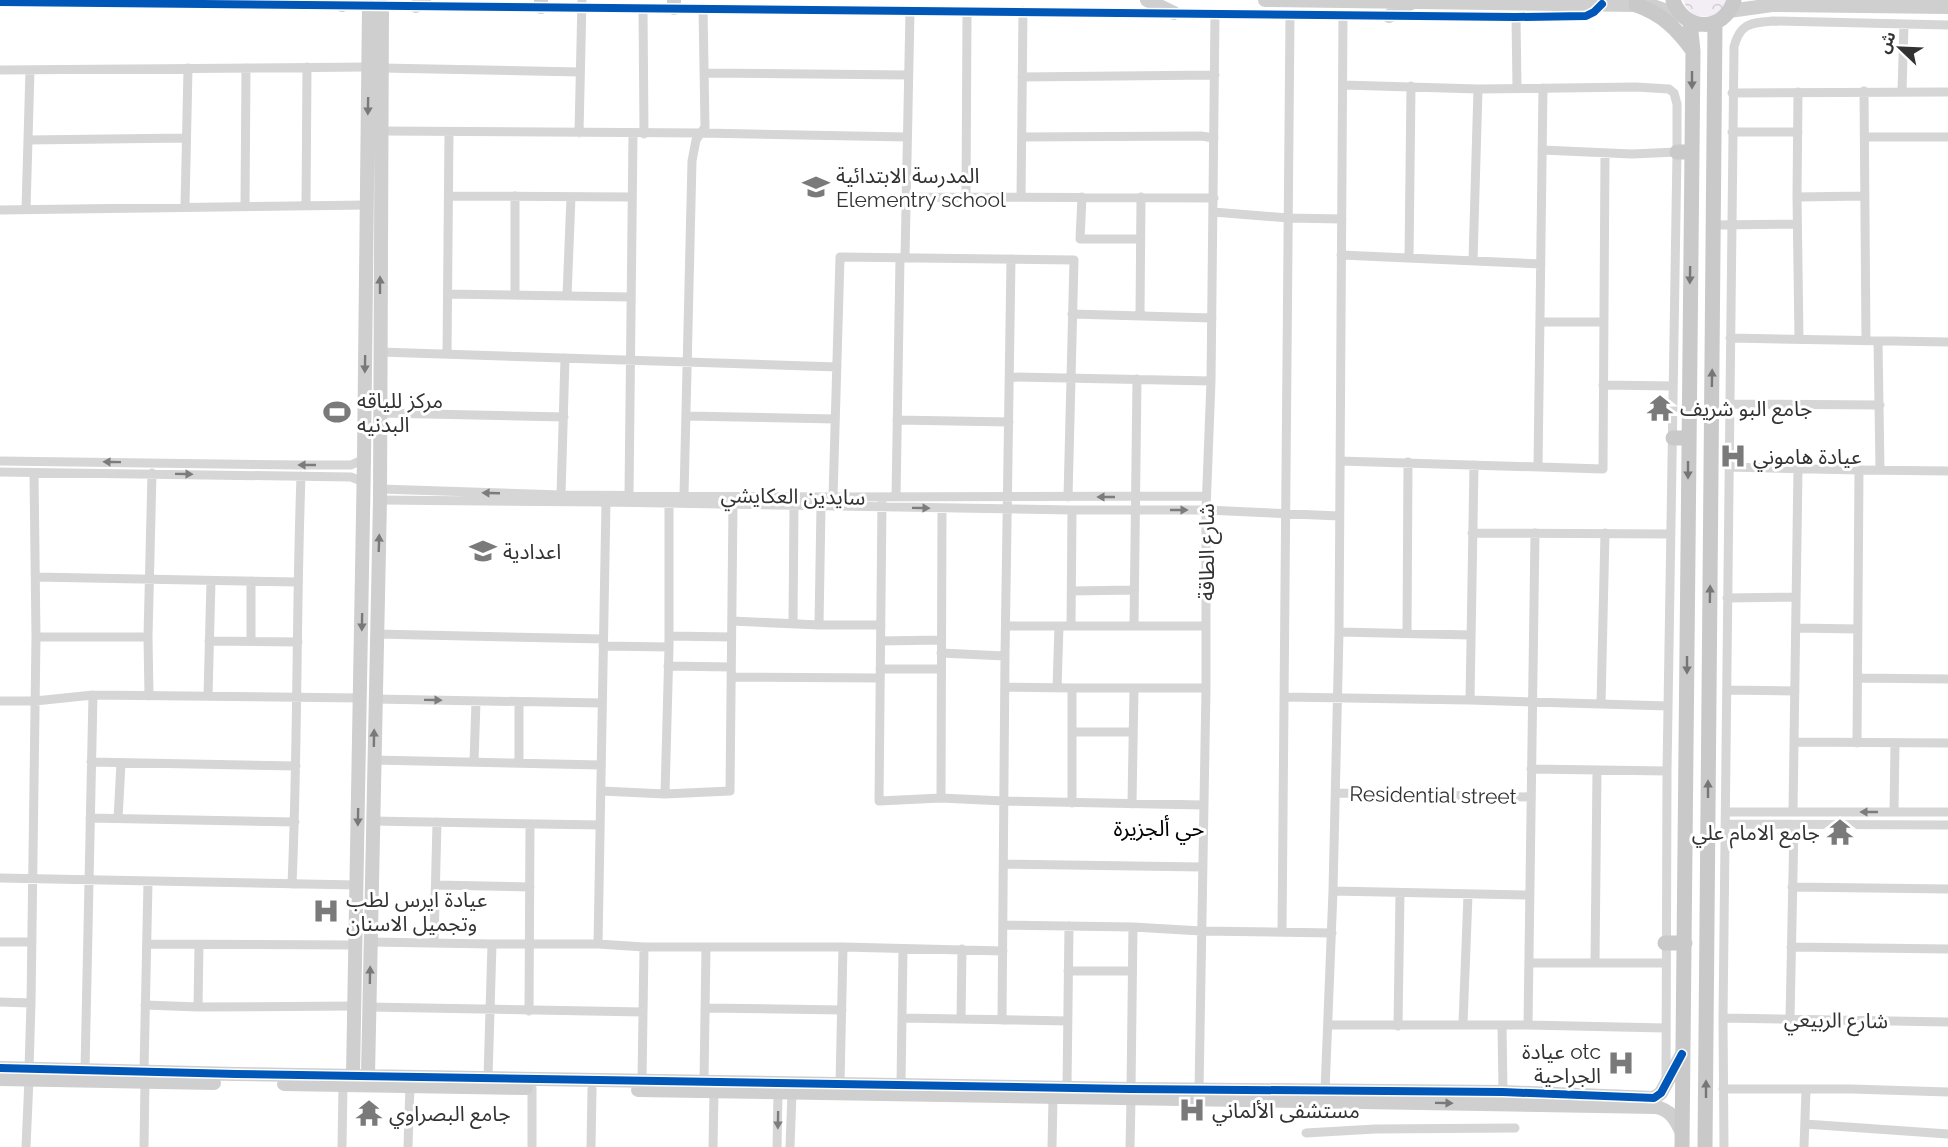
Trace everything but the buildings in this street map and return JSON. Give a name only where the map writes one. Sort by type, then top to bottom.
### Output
[{"type":"main road","points":[[1674,0],[1676,8],[1686,19],[1698,24],[1715,23],[1723,18],[1732,6]]},
{"type":"main road","points":[[1636,5],[1663,17],[1674,26],[1692,51]]},
{"type":"main road","points":[[1682,1140],[1691,201],[1684,152],[1692,51],[1686,19]]},
{"type":"main road","points":[[1705,1147],[1715,23]]},
{"type":"main road","points":[[1691,201],[1696,192],[1700,191],[1706,193],[1709,198],[1710,232],[1713,243]]},
{"type":"main road","points":[[1672,438],[1688,438]]},
{"type":"main road","points":[[1686,819],[1696,827],[1703,825],[1708,817]]},
{"type":"main road","points":[[1686,874],[1692,866],[1698,865],[1707,872]]},
{"type":"main road","points":[[1665,943],[1685,943]]},
{"type":"street","points":[[1147,0],[1174,13]]},
{"type":"street","points":[[1265,0],[1636,5],[1656,7],[1686,19]]},
{"type":"street","points":[[0,2],[375,5],[541,3],[643,8],[674,4],[703,8],[1516,17],[1586,16],[1602,4]]},
{"type":"street","points":[[1389,16],[1412,2]]},
{"type":"street","points":[[1732,6],[1858,3],[1948,7]]},
{"type":"street","points":[[579,133],[582,4]]},
{"type":"street","points":[[342,1147],[355,1078],[361,664],[357,479],[364,459],[367,205],[375,67],[375,5]]},
{"type":"street","points":[[643,8],[644,134]]},
{"type":"street","points":[[684,495],[692,160],[696,140],[705,128],[703,8]]},
{"type":"street","points":[[896,497],[910,11]]},
{"type":"street","points":[[1021,197],[1023,11]]},
{"type":"street","points":[[966,197],[967,12]]},
{"type":"street","name":"شارع الطاقة","points":[[1199,1090],[1206,688],[1206,496],[1211,381],[1215,14]]},
{"type":"street","points":[[1282,932],[1290,15]]},
{"type":"street","points":[[1325,1091],[1329,1025],[1340,632],[1343,15]]},
{"type":"street","points":[[1516,17],[1516,88]]},
{"type":"street","points":[[1724,1147],[1723,1018],[1727,824],[1732,63],[1736,37],[1742,28],[1754,23],[1773,21],[1948,25]]},
{"type":"street","points":[[1902,91],[1904,24]]},
{"type":"street","points":[[306,206],[307,67]]},
{"type":"street","points":[[355,1078],[368,1053],[380,495],[381,131],[375,67]]},
{"type":"street","points":[[0,70],[375,67],[580,72]]},
{"type":"street","points":[[185,207],[188,68]]},
{"type":"street","points":[[245,206],[246,68]]},
{"type":"street","points":[[26,210],[30,70]]},
{"type":"street","points":[[704,73],[908,75]]},
{"type":"street","points":[[1022,77],[1215,75]]},
{"type":"street","points":[[1342,85],[1478,89],[1669,89],[1674,93],[1684,152],[1673,386],[1666,771],[1666,1086]]},
{"type":"street","points":[[1409,258],[1411,86]]},
{"type":"street","points":[[1538,467],[1543,88]]},
{"type":"street","points":[[1473,261],[1478,89]]},
{"type":"street","points":[[1798,92],[1799,339]]},
{"type":"street","points":[[1864,92],[1866,341]]},
{"type":"street","points":[[1732,93],[1948,92]]},
{"type":"street","points":[[381,131],[907,137]]},
{"type":"street","points":[[447,354],[449,132]]},
{"type":"street","points":[[1732,132],[1798,132]]},
{"type":"street","points":[[629,494],[633,134]]},
{"type":"street","points":[[1022,137],[1201,136],[1214,138]]},
{"type":"street","points":[[1865,137],[1948,137]]},
{"type":"street","points":[[28,140],[186,138]]},
{"type":"street","points":[[1542,150],[1605,153],[1684,152]]},
{"type":"street","points":[[1340,461],[1603,469],[1605,153]]},
{"type":"street","points":[[449,196],[632,197]]},
{"type":"street","points":[[515,196],[515,295]]},
{"type":"street","points":[[1797,197],[1864,196]]},
{"type":"street","points":[[567,296],[571,197]]},
{"type":"street","points":[[906,197],[1214,198]]},
{"type":"street","points":[[1082,197],[1080,239],[1140,239]]},
{"type":"street","points":[[1140,316],[1141,197]]},
{"type":"street","points":[[0,210],[367,205]]},
{"type":"street","points":[[1213,212],[1288,218],[1342,219]]},
{"type":"street","points":[[1713,225],[1797,224]]},
{"type":"street","points":[[1341,255],[1541,264]]},
{"type":"street","points":[[833,497],[840,257],[1074,260],[1068,497]]},
{"type":"street","points":[[1002,1020],[1011,259]]},
{"type":"street","points":[[448,294],[630,297]]},
{"type":"street","points":[[366,311],[375,313],[380,310]]},
{"type":"street","points":[[1072,314],[1212,318]]},
{"type":"street","points":[[1541,322],[1604,322]]},
{"type":"street","points":[[366,341],[374,336],[380,346]]},
{"type":"street","points":[[1730,338],[1948,342]]},
{"type":"street","points":[[1878,340],[1880,470]]},
{"type":"street","points":[[380,346],[447,354],[837,367]]},
{"type":"street","points":[[561,495],[565,358]]},
{"type":"street","points":[[1010,377],[1211,381]]},
{"type":"street","points":[[1134,626],[1137,380]]},
{"type":"street","points":[[1603,385],[1673,386]]},
{"type":"street","points":[[1729,404],[1880,405]]},
{"type":"street","points":[[380,413],[564,417]]},
{"type":"street","points":[[686,416],[835,419]]},
{"type":"street","points":[[897,420],[1009,422]]},
{"type":"street","points":[[0,461],[351,465],[364,459]]},
{"type":"street","points":[[1407,633],[1408,462]]},
{"type":"street","points":[[351,465],[357,479]]},
{"type":"street","points":[[1470,699],[1474,465]]},
{"type":"street","points":[[1728,466],[1948,471]]},
{"type":"street","points":[[1793,812],[1798,468]]},
{"type":"street","points":[[1857,743],[1859,470]]},
{"type":"street","points":[[0,472],[152,473],[357,479]]},
{"type":"street","points":[[26,1147],[32,1003],[36,637],[34,473]]},
{"type":"street","points":[[148,696],[152,473]]},
{"type":"street","points":[[292,884],[298,697],[297,582],[301,476]]},
{"type":"street","name":"سايدين العكايشي","points":[[380,495],[629,494],[733,504],[751,500],[833,497],[1206,496]]},
{"type":"street","name":"سايدين العكايشي","points":[[380,495],[606,502],[669,499],[684,495],[821,506],[1206,510],[1339,516]]},
{"type":"street","points":[[882,497],[879,801],[941,798],[1203,805]]},
{"type":"street","points":[[665,794],[669,647],[669,499]]},
{"type":"street","points":[[598,944],[606,502]]},
{"type":"street","points":[[602,791],[665,794],[730,791],[733,504]]},
{"type":"street","points":[[793,624],[794,505]]},
{"type":"street","points":[[819,625],[821,506]]},
{"type":"street","points":[[941,798],[942,508]]},
{"type":"street","points":[[1071,626],[1072,510]]},
{"type":"street","points":[[1472,533],[1671,534]]},
{"type":"street","points":[[1528,1025],[1535,533]]},
{"type":"street","points":[[1601,704],[1605,533]]},
{"type":"street","points":[[36,577],[297,582]]},
{"type":"street","points":[[208,696],[211,581]]},
{"type":"street","points":[[251,582],[251,641]]},
{"type":"street","points":[[1072,591],[1134,590]]},
{"type":"street","points":[[1728,598],[1796,597]]},
{"type":"street","points":[[732,621],[881,625]]},
{"type":"street","points":[[1006,626],[1206,626]]},
{"type":"street","points":[[1057,688],[1059,626]]},
{"type":"street","points":[[1796,628],[1858,629]]},
{"type":"street","points":[[1340,632],[1471,635]]},
{"type":"street","points":[[376,634],[603,642],[669,647]]},
{"type":"street","points":[[669,636],[731,638]]},
{"type":"street","points":[[36,637],[148,637]]},
{"type":"street","points":[[210,640],[298,642]]},
{"type":"street","points":[[880,640],[941,640]]},
{"type":"street","points":[[941,653],[1005,656]]},
{"type":"street","points":[[361,664],[371,666],[376,661]]},
{"type":"street","points":[[668,666],[731,672],[880,673],[941,669]]},
{"type":"street","points":[[1858,678],[1948,679]]},
{"type":"street","points":[[360,683],[368,680],[375,684]]},
{"type":"street","points":[[1005,687],[1206,688]]},
{"type":"street","points":[[1072,688],[1072,802]]},
{"type":"street","points":[[1132,804],[1134,688]]},
{"type":"street","points":[[1727,690],[1795,691]]},
{"type":"street","points":[[85,1070],[93,695]]},
{"type":"street","points":[[0,701],[35,701],[93,695],[360,698]]},
{"type":"street","points":[[1284,698],[1470,699],[1668,706]]},
{"type":"street","points":[[375,699],[602,704]]},
{"type":"street","points":[[474,762],[476,701]]},
{"type":"street","points":[[519,702],[519,763]]},
{"type":"street","points":[[1072,732],[1132,732]]},
{"type":"street","points":[[1794,742],[1948,743]]},
{"type":"street","points":[[1894,812],[1895,744]]},
{"type":"street","points":[[1708,754],[1726,754]]},
{"type":"street","points":[[374,760],[601,765]]},
{"type":"street","points":[[91,762],[296,766]]},
{"type":"street","points":[[118,819],[121,763]]},
{"type":"street","points":[[1531,769],[1666,771]]},
{"type":"street","points":[[1595,963],[1597,770]]},
{"type":"street","name":"Residential street","points":[[1336,793],[1531,797]]},
{"type":"street","points":[[1726,812],[1948,812]]},
{"type":"street","points":[[90,818],[295,822]]},
{"type":"street","points":[[372,821],[600,825]]},
{"type":"street","points":[[434,943],[437,822]]},
{"type":"street","points":[[529,1011],[530,824]]},
{"type":"street","points":[[1727,824],[1948,825]]},
{"type":"street","points":[[1790,1019],[1794,825]]},
{"type":"street","points":[[1004,864],[1202,867]]},
{"type":"street","points":[[0,878],[357,885]]},
{"type":"street","points":[[144,1147],[148,881]]},
{"type":"street","points":[[436,885],[530,887]]},
{"type":"street","points":[[1792,887],[1948,889]]},
{"type":"street","points":[[1333,891],[1529,895]]},
{"type":"street","points":[[1398,1026],[1400,892]]},
{"type":"street","points":[[1463,1024],[1468,895]]},
{"type":"street","points":[[1003,925],[1332,933]]},
{"type":"street","points":[[1067,1087],[1069,926]]},
{"type":"street","points":[[1130,1147],[1133,927]]},
{"type":"street","points":[[0,942],[32,942]]},
{"type":"street","points":[[370,942],[1003,951]]},
{"type":"street","points":[[147,944],[356,945]]},
{"type":"street","points":[[488,1078],[492,944]]},
{"type":"street","points":[[198,1007],[199,945]]},
{"type":"street","points":[[642,1081],[644,947]]},
{"type":"street","points":[[706,947],[705,1008],[713,1147]]},
{"type":"street","points":[[840,1084],[843,947]]},
{"type":"street","points":[[1791,947],[1948,949]]},
{"type":"street","points":[[901,1084],[903,949]]},
{"type":"street","points":[[961,1019],[962,949]]},
{"type":"street","points":[[1528,963],[1665,963]]},
{"type":"street","points":[[1068,971],[1132,971]]},
{"type":"street","points":[[0,1002],[32,1003]]},
{"type":"street","points":[[145,1005],[355,1006]]},
{"type":"street","points":[[369,1007],[643,1012]]},
{"type":"street","points":[[705,1008],[842,1010]]},
{"type":"street","points":[[903,1018],[1068,1021]]},
{"type":"street","name":"شارع الربيعي","points":[[1723,1018],[1948,1022]]},
{"type":"street","points":[[1329,1025],[1463,1024],[1665,1028]]},
{"type":"street","points":[[1502,1025],[1503,1092]]},
{"type":"street","points":[[354,1052],[362,1056],[368,1053]]},
{"type":"street","points":[[585,1086],[642,1081],[785,1093],[1067,1087],[1131,1094],[1608,1101],[1654,1098],[1661,1094],[1683,1054]]},
{"type":"street","points":[[0,1068],[29,1074],[227,1079],[488,1078],[585,1086],[901,1084],[935,1090],[1053,1097],[1199,1090],[1503,1092],[1662,1108],[1672,1114],[1682,1140]]},
{"type":"street","points":[[0,1079],[29,1074],[85,1070],[145,1076]]},
{"type":"street","points":[[355,1078],[410,1086],[532,1088],[565,1084]]},
{"type":"street","points":[[408,1147],[410,1086]]},
{"type":"street","points":[[585,1086],[591,1147]]},
{"type":"street","points":[[532,1088],[532,1147]]},
{"type":"street","points":[[1724,1089],[1948,1092]]},
{"type":"street","points":[[1804,1147],[1806,1090]]},
{"type":"street","points":[[777,1147],[785,1093]]},
{"type":"street","points":[[785,1093],[790,1147]]},
{"type":"street","points":[[1052,1147],[1053,1097]]},
{"type":"street","points":[[1805,1124],[1948,1134]]},
{"type":"street","points":[[1306,1133],[1375,1129],[1515,1128]]},
{"type":"green space","points":[[1683,0],[1730,0],[1717,15],[1706,16],[1692,13]]},
{"type":"cycle path","points":[[0,2],[1516,17],[1586,16],[1602,4]]},
{"type":"cycle path","points":[[0,1068],[1131,1089],[1503,1092],[1654,1098],[1661,1093],[1682,1054]]},
{"type":"place","name":"المدرسة الابتدائية Elementry school","points":[[816,187]]},
{"type":"place","name":"جامع البو شريف","points":[[1660,408]]},
{"type":"place","name":"مركز للياقه البدنيه","points":[[337,412]]},
{"type":"place","name":"عيادة هاموني","points":[[1733,456]]},
{"type":"place","name":"اعدادية","points":[[483,551]]},
{"type":"place","name":"جامع الامام علي","points":[[1840,832]]},
{"type":"place","name":"عيادة ايرس لطب وتجميل الاسنان","points":[[326,911]]},
{"type":"place","name":"عيادة otc الجراحية","points":[[1621,1063]]},
{"type":"place","name":"مستشفى الألماني","points":[[1192,1110]]},
{"type":"place","name":"جامع البصراوي","points":[[369,1113]]},
{"type":"district","name":"حي ألجزيرة","points":[[1159,828]]}]
